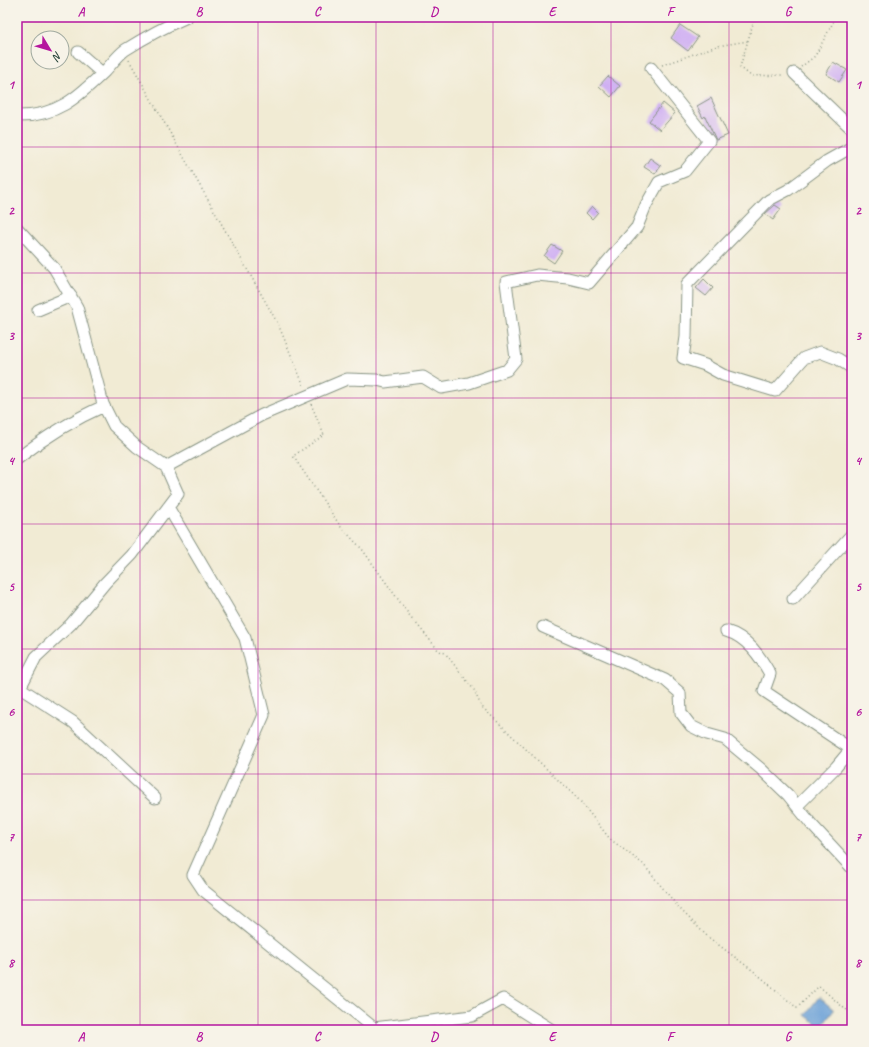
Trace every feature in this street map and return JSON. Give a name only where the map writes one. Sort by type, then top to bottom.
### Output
[{"type":"street","points":[[17,116],[33,116],[48,113],[66,104],[125,51],[187,17]]},
{"type":"street","points":[[78,52],[102,73]]},
{"type":"street","points":[[166,467],[262,415],[347,379],[377,380],[385,382],[424,377],[441,388],[469,383],[507,370],[516,359],[506,282],[537,275],[568,278],[589,283],[638,227],[646,205],[659,182],[685,171],[709,141],[651,68]]},
{"type":"street","points":[[794,74],[852,129]]},
{"type":"street","points":[[852,147],[828,161],[788,190],[769,200],[687,284],[686,338],[683,358],[705,365],[724,375],[775,391],[790,371],[804,358],[820,352],[838,359],[852,368]]},
{"type":"street","points":[[17,228],[54,268],[76,307],[104,406],[114,426],[137,447],[166,467],[178,494],[132,555],[105,583],[71,624],[36,657],[18,689],[73,722],[155,798]]},
{"type":"street","points":[[38,310],[70,296]]},
{"type":"street","points":[[17,459],[40,441],[75,419],[104,406]]},
{"type":"street","points":[[168,507],[246,638],[264,715],[193,875],[203,890],[374,1028],[472,1016],[504,999],[552,1030]]},
{"type":"street","points":[[793,599],[852,534]]},
{"type":"street","points":[[543,627],[665,680],[680,693],[681,713],[690,726],[707,734],[725,739],[761,769],[788,795],[852,868]]},
{"type":"street","points":[[726,631],[734,633],[759,656],[770,674],[764,691],[851,749],[836,767],[797,806]]},
{"type":"path","points":[[755,17],[740,67],[751,76],[771,77],[794,74],[815,56],[836,17]]},
{"type":"path","points":[[651,68],[717,46],[748,41]]},
{"type":"path","points":[[125,51],[278,324],[324,435],[294,456],[341,527],[362,549],[410,616],[439,651],[445,653],[474,690],[481,706],[580,801],[610,838],[643,864],[680,909],[708,937],[756,973],[797,1008],[819,986],[846,1010],[852,1004]]},
{"type":"water","points":[[819,997],[834,1010],[821,1027],[805,1015]]},
{"type":"building","points":[[680,25],[698,37],[688,51],[671,38]]},
{"type":"building","points":[[833,62],[847,70],[839,82],[826,74]]},
{"type":"building","points":[[608,76],[620,86],[611,97],[599,86]]},
{"type":"building","points":[[711,98],[728,135],[716,140],[705,116],[703,118],[697,106]]},
{"type":"building","points":[[663,103],[675,113],[660,130],[649,121]]},
{"type":"building","points":[[650,158],[661,166],[655,174],[644,167]]},
{"type":"building","points":[[775,205],[781,209],[773,220],[765,214]]},
{"type":"building","points":[[592,206],[598,212],[592,219],[586,213]]},
{"type":"building","points":[[552,245],[562,251],[554,263],[544,256]]},
{"type":"building","points":[[704,279],[713,288],[706,296],[696,288]]}]
